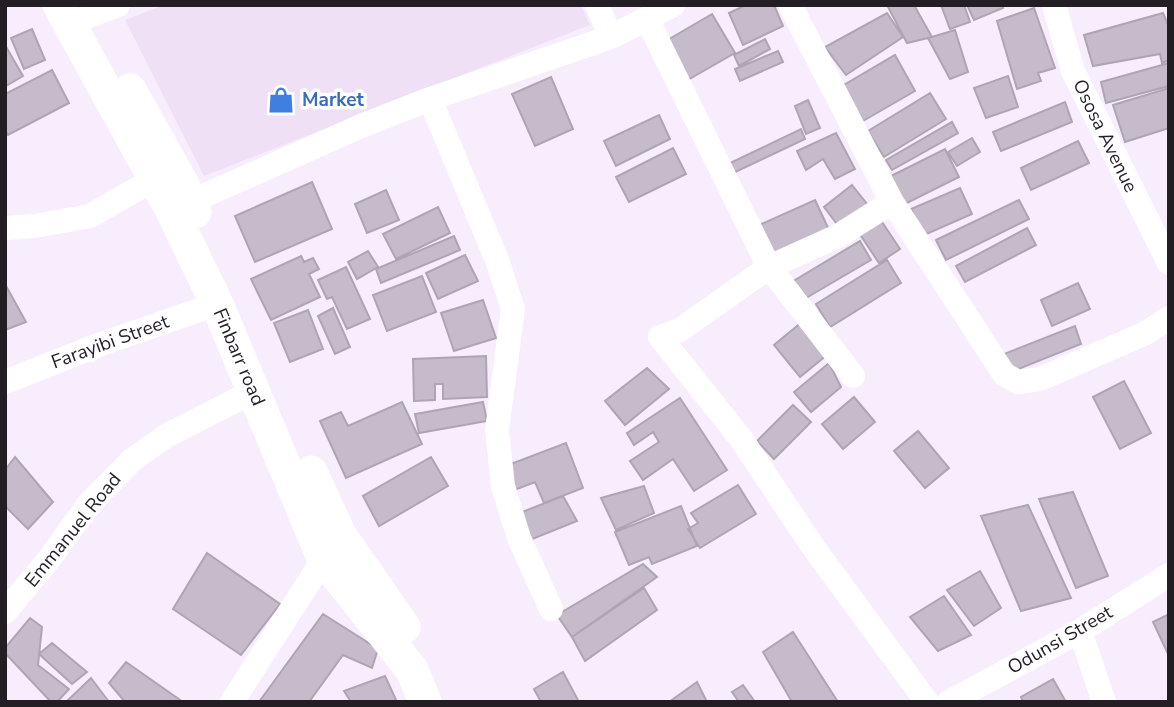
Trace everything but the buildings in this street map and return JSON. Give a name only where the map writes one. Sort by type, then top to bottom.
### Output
[{"type":"main road","name":"Finbarr road","points":[[87,8],[153,180],[170,207],[217,304],[254,391],[332,547],[412,670],[425,702]]},
{"type":"main road","name":"Finbarr road","points":[[87,8],[182,183],[332,547],[429,663],[446,702]]},
{"type":"street","points":[[597,5],[611,37]]},
{"type":"street","points":[[190,202],[361,126],[430,99],[611,37],[673,5]]},
{"type":"street","points":[[790,5],[892,202],[1004,374],[1018,382],[1040,379],[1146,333],[1169,318]]},
{"type":"street","name":"Ososa Avenue","points":[[1054,5],[1073,71],[1169,263]]},
{"type":"street","points":[[647,19],[769,267],[853,376]]},
{"type":"street","points":[[430,99],[497,260],[513,309],[497,429],[503,486],[519,538],[551,610]]},
{"type":"street","points":[[5,228],[35,226],[90,216],[153,180]]},
{"type":"street","points":[[892,202],[838,236],[769,267],[680,330],[660,337],[742,440],[811,544],[927,702]]},
{"type":"street","name":"Farayibi Street","points":[[5,382],[101,344],[217,304]]},
{"type":"street","name":"Emmanuel Road","points":[[5,612],[50,558],[88,505],[132,460],[166,436],[254,391]]},
{"type":"street","points":[[232,702],[332,547]]},
{"type":"street","name":"Odunsi Street","points":[[949,702],[1080,631],[1169,575]]},
{"type":"street","points":[[1080,631],[1104,702]]},
{"type":"shaded area","name":"Market","points":[[164,5],[581,5],[590,25],[204,176],[125,20]]},
{"type":"place","name":"Market","points":[[281,100]]}]
